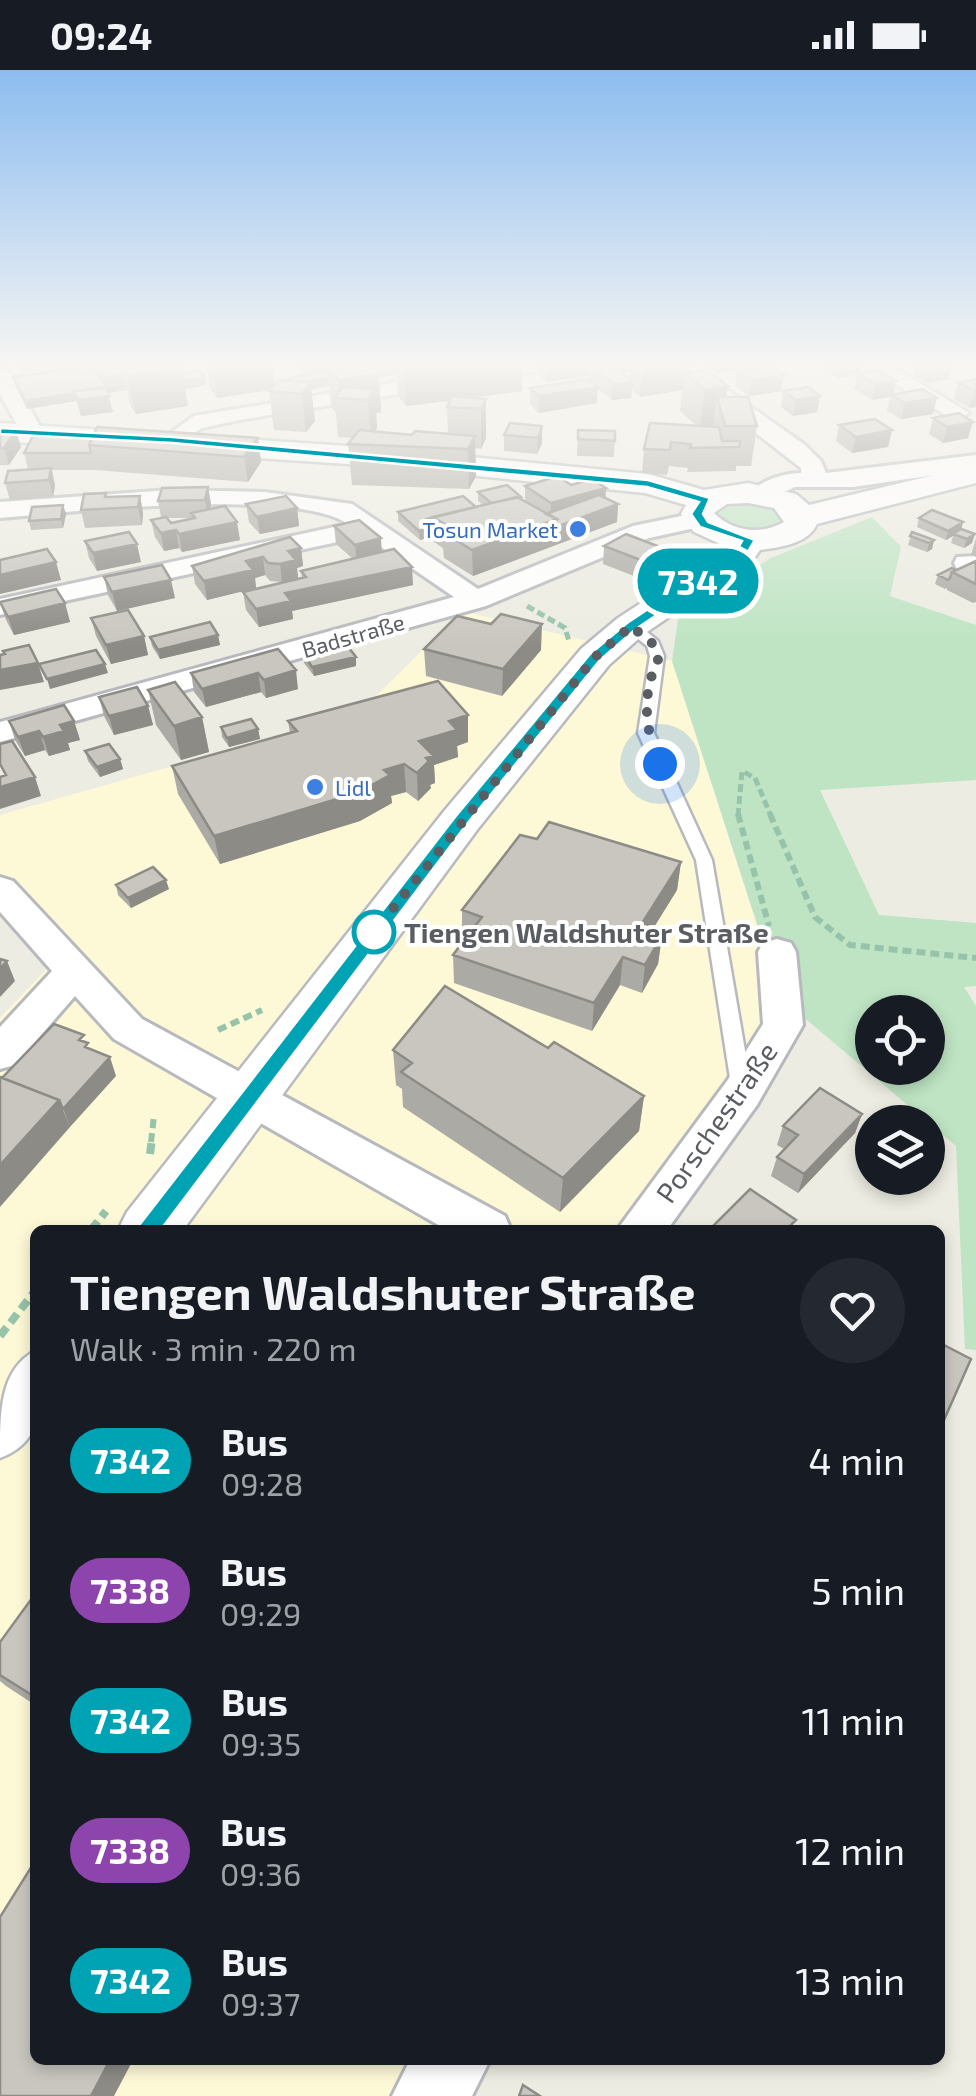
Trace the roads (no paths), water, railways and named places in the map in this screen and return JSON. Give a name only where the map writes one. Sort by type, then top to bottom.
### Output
[{"type":"main road","points":[[355,459],[594,483],[648,484],[703,510],[716,532],[749,540],[790,534],[800,527],[802,516]]},
{"type":"main road","points":[[703,510],[730,493],[760,494],[785,501],[802,516],[826,514],[873,498],[976,474]]},
{"type":"main road","points":[[152,1225],[249,1092],[461,820],[595,657],[631,626],[741,552],[749,540]]},
{"type":"main road","points":[[0,1426],[30,1387]]},
{"type":"street","points":[[806,459],[813,466],[814,479]]},
{"type":"street","points":[[760,494],[777,483],[853,480],[976,462]]},
{"type":"street","points":[[0,510],[170,497],[265,500],[343,508],[476,600]]},
{"type":"street","name":"Badstraße","points":[[0,732],[476,600],[703,510]]},
{"type":"street","points":[[0,607],[373,526]]},
{"type":"street","points":[[0,889],[128,1029],[192,1067],[249,1092],[479,1225]]},
{"type":"street","name":"Porschestraße","points":[[644,1225],[742,1093],[783,1025],[776,952]]},
{"type":"street","points":[[0,1054],[76,969]]},
{"type":"street","points":[[428,2096],[450,2065]]},
{"type":"lane","points":[[631,626],[653,644],[658,660],[651,674],[646,733],[704,860],[742,1093]]},
{"type":"place","name":"Tosun Market","points":[[578,529]]},
{"type":"place","name":"Lidl","points":[[315,787]]},
{"type":"place","name":"Tiengen Waldshuter Straße","points":[[374,932]]}]
